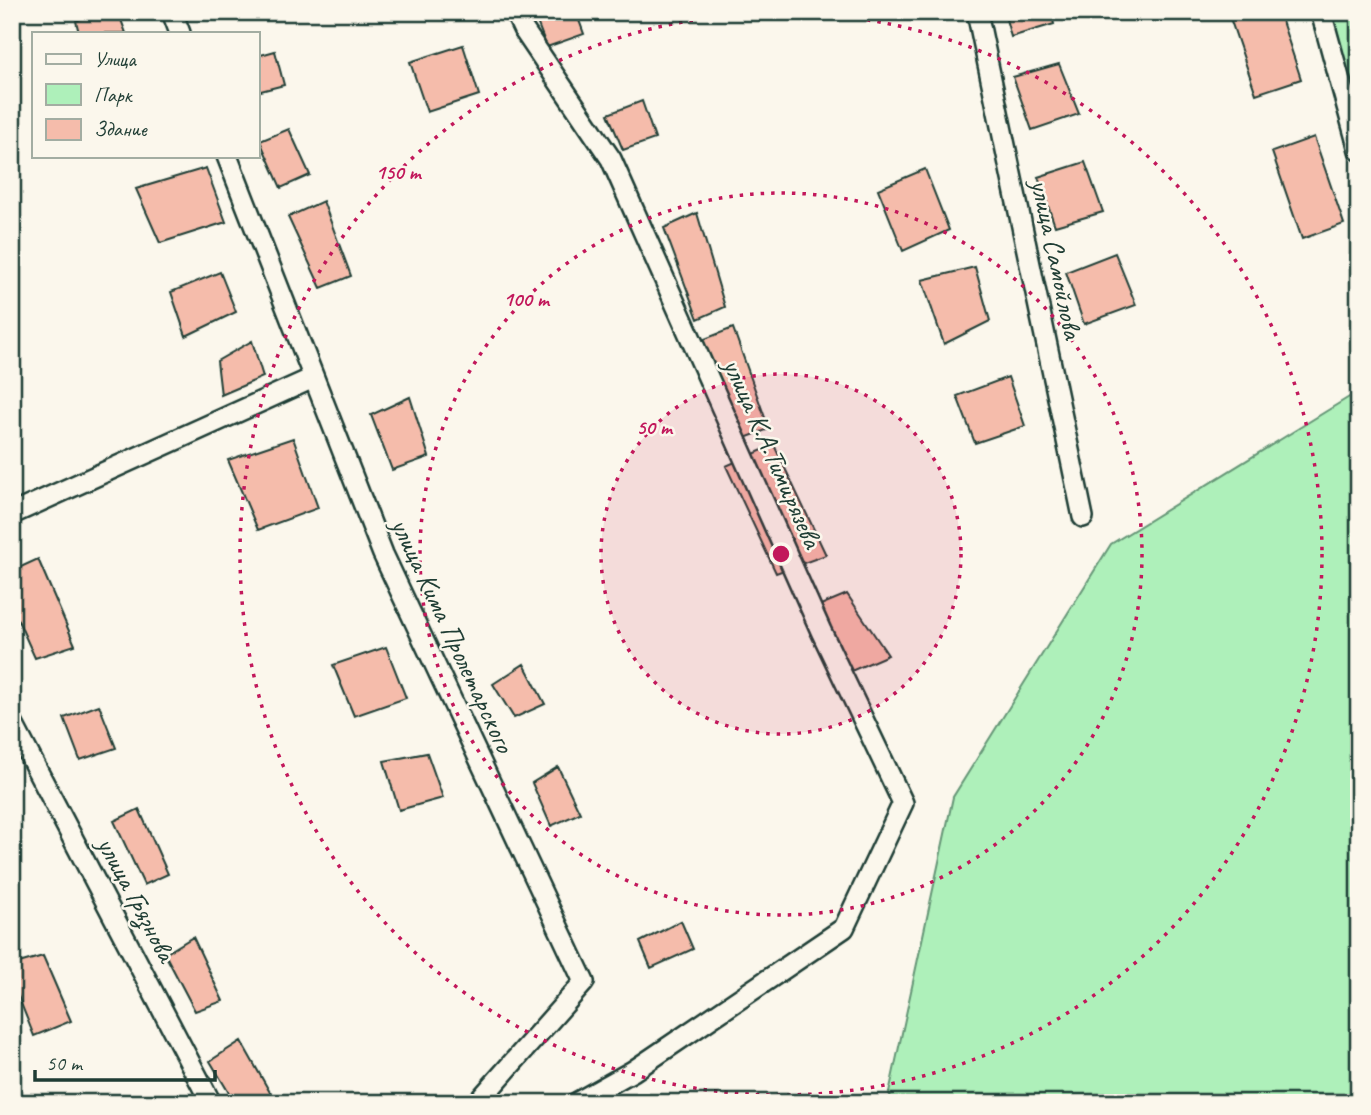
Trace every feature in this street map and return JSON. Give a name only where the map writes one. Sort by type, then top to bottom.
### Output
[{"type":"street","points":[[172,12],[180,32]]},
{"type":"street","name":"улица К.А.Тимирязева","points":[[515,12],[523,29],[611,159],[821,632],[903,803],[844,928],[634,1071],[576,1103]]},
{"type":"street","name":"улица Самойлова","points":[[977,12],[1083,517]]},
{"type":"street","points":[[1321,12],[1359,150]]},
{"type":"street","name":"улица Кима Пролетарского","points":[[228,158],[383,554],[584,982],[477,1103]]},
{"type":"street","points":[[12,514],[313,378]]},
{"type":"street","name":"улица Грязнова","points":[[12,722],[211,1103]]},
{"type":"green space","points":[[1327,12],[1359,12],[1359,129]]},
{"type":"green space","points":[[1359,391],[1359,1103],[894,1103],[889,1093],[953,797],[1111,544]]},
{"type":"building","points":[[96,12],[118,12],[126,32],[79,32],[76,21]]},
{"type":"building","points":[[533,12],[576,12],[584,34],[547,47]]},
{"type":"building","points":[[1004,12],[1051,12],[1054,24],[1011,37]]},
{"type":"building","points":[[1228,12],[1279,12],[1301,79],[1256,94]]},
{"type":"building","points":[[463,45],[479,95],[427,112],[410,62]]},
{"type":"building","points":[[275,51],[284,85],[259,91],[259,55]]},
{"type":"building","points":[[1059,64],[1079,114],[1032,130],[1013,77]]},
{"type":"building","points":[[642,101],[655,139],[623,150],[608,114]]},
{"type":"building","points":[[289,129],[310,175],[281,188],[260,141]]},
{"type":"building","points":[[1314,137],[1344,224],[1302,239],[1272,152]]},
{"type":"building","points":[[1085,162],[1103,212],[1055,226],[1038,177]]},
{"type":"building","points":[[206,168],[226,222],[160,243],[136,189]]},
{"type":"building","points":[[925,169],[949,230],[903,251],[878,189]]},
{"type":"building","points":[[323,201],[351,276],[321,288],[288,217]]},
{"type":"building","points":[[697,213],[725,307],[698,319],[664,228]]},
{"type":"building","points":[[1115,253],[1136,305],[1084,324],[1066,272]]},
{"type":"building","points":[[975,267],[990,321],[944,344],[922,280]]},
{"type":"building","points":[[220,272],[236,312],[186,336],[171,292]]},
{"type":"building","points":[[733,328],[769,429],[745,438],[702,340]]},
{"type":"building","points":[[252,341],[263,377],[221,395],[217,361]]},
{"type":"building","points":[[1008,377],[1025,426],[975,443],[957,396]]},
{"type":"building","points":[[410,397],[429,457],[392,470],[371,415]]},
{"type":"building","points":[[293,438],[318,508],[258,530],[228,460]]},
{"type":"building","points":[[774,445],[826,555],[776,573],[726,466]]},
{"type":"building","points":[[38,559],[75,645],[35,658],[12,607],[12,571]]},
{"type":"building","points":[[847,594],[888,655],[842,675],[811,609]]},
{"type":"building","points":[[386,647],[406,698],[354,716],[333,665]]},
{"type":"building","points":[[524,664],[545,704],[514,718],[493,684]]},
{"type":"building","points":[[99,705],[116,748],[80,760],[64,718]]},
{"type":"building","points":[[427,753],[443,798],[399,810],[384,761]]},
{"type":"building","points":[[558,767],[580,813],[551,826],[532,783]]},
{"type":"building","points":[[139,809],[168,874],[144,885],[114,821]]},
{"type":"building","points":[[681,921],[693,949],[651,968],[640,942]]},
{"type":"building","points":[[193,937],[223,1001],[195,1011],[165,954]]},
{"type":"building","points":[[43,956],[71,1021],[34,1036],[12,981],[12,965]]},
{"type":"building","points":[[241,1041],[276,1103],[235,1103],[210,1061]]}]
